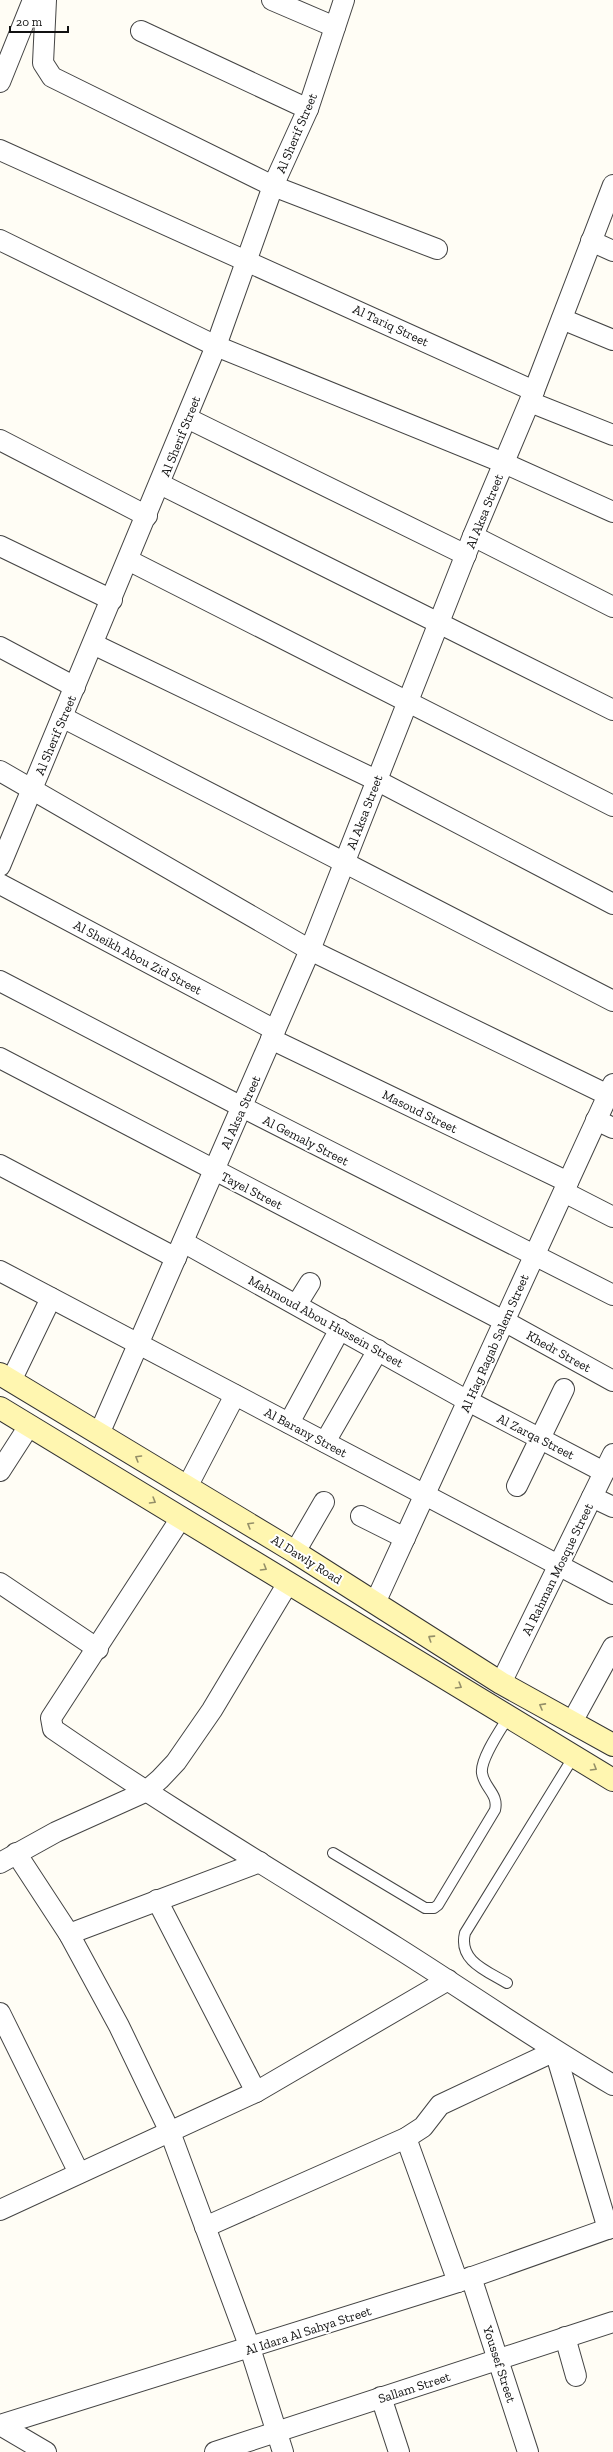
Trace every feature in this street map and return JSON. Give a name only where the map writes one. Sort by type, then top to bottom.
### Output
[{"type":"street","points":[[0,82],[33,0]]},
{"type":"street","points":[[46,0],[43,63],[52,77],[273,186],[437,249]]},
{"type":"street","points":[[272,0],[335,27]]},
{"type":"street","name":"Al Sherif Street","points":[[0,864],[112,600],[216,346],[273,186],[308,109],[344,0]]},
{"type":"street","points":[[141,31],[308,109]]},
{"type":"street","name":"Al Tariq Street","points":[[0,150],[247,260],[613,435]]},
{"type":"street","name":"Al Aksa Street","points":[[91,1428],[138,1344],[310,950],[407,702],[532,396],[613,184]]},
{"type":"street","points":[[0,240],[216,346],[504,463],[613,512]]},
{"type":"street","points":[[591,241],[613,251]]},
{"type":"street","points":[[562,319],[613,340]]},
{"type":"street","points":[[187,418],[466,555]]},
{"type":"street","points":[[0,440],[147,516]]},
{"type":"street","points":[[160,484],[613,710]]},
{"type":"street","points":[[474,536],[613,607]]},
{"type":"street","points":[[0,546],[112,600]]},
{"type":"street","points":[[128,560],[613,806]]},
{"type":"street","points":[[93,644],[376,780],[613,904]]},
{"type":"street","points":[[0,647],[75,687]]},
{"type":"street","points":[[62,717],[344,864],[613,1001]]},
{"type":"street","points":[[0,771],[310,950],[610,1090]]},
{"type":"street","name":"Al Sheikh Abou Zid Street","points":[[0,884],[273,1035]]},
{"type":"street","name":"Al Gemaly Street","points":[[0,981],[534,1257],[613,1295]]},
{"type":"street","name":"Masoud Street","points":[[273,1035],[566,1187],[613,1217]]},
{"type":"street","name":"Tayel Street","points":[[0,1058],[504,1321]]},
{"type":"street","name":"Al Hag Ragab Salem Street","points":[[381,1606],[405,1538],[566,1187],[605,1124],[610,1090]]},
{"type":"street","name":"Mahmoud Abou Hussein Street","points":[[0,1165],[297,1304],[468,1401]]},
{"type":"street","name":"Al Barany Street","points":[[0,1271],[613,1594]]},
{"type":"street","points":[[297,1304],[310,1283]]},
{"type":"street","points":[[6,1377],[51,1298]]},
{"type":"street","name":"Khedr Street","points":[[504,1321],[613,1381]]},
{"type":"street","points":[[289,1423],[340,1329]]},
{"type":"street","points":[[326,1442],[378,1350]]},
{"type":"street","name":"Al Dawly Road","points":[[6,1377],[295,1552],[501,1683],[613,1745]]},
{"type":"street","points":[[517,1486],[564,1390]]},
{"type":"street","points":[[187,1487],[235,1395]]},
{"type":"street","name":"Al Zarqa Street","points":[[468,1401],[540,1437],[611,1460]]},
{"type":"street","points":[[0,1408],[613,1780]]},
{"type":"street","points":[[0,1470],[29,1426]]},
{"type":"street","points":[[66,1448],[91,1428]]},
{"type":"street","name":"Al Rahman Mosque Street","points":[[501,1683],[611,1460]]},
{"type":"street","points":[[592,1497],[613,1508]]},
{"type":"street","points":[[295,1552],[324,1502]]},
{"type":"street","points":[[361,1516],[405,1538]]},
{"type":"street","points":[[181,1518],[98,1649],[51,1718],[53,1730],[145,1792],[448,1980],[555,2051],[613,2085]]},
{"type":"street","points":[[283,2452],[250,2348],[170,2132],[119,2026],[69,1934],[8,1858],[145,1792],[176,1762],[212,1710],[288,1582]]},
{"type":"street","points":[[0,1583],[98,1649]]},
{"type":"street","points":[[374,1634],[381,1606]]},
{"type":"street","points":[[572,1722],[613,1647]]},
{"type":"street","points":[[69,1934],[260,1862]]},
{"type":"street","points":[[157,1900],[256,2092]]},
{"type":"street","points":[[0,2210],[256,2092],[448,1980]]},
{"type":"street","points":[[0,2013],[79,2173]]},
{"type":"street","points":[[205,2227],[406,2138],[423,2127],[440,2105],[555,2051]]},
{"type":"street","points":[[555,2051],[611,2228]]},
{"type":"street","name":"Youssef Street","points":[[406,2138],[498,2359],[528,2452]]},
{"type":"street","name":"Al Idara Al Sahya Street","points":[[0,2425],[250,2348],[464,2279],[611,2228]]},
{"type":"street","name":"Sallam Street","points":[[215,2452],[278,2433],[381,2397],[613,2322]]},
{"type":"street","points":[[565,2337],[576,2376]]},
{"type":"street","points":[[381,2397],[399,2452]]},
{"type":"street","points":[[0,2425],[46,2452]]},
{"type":"lane","points":[[333,1853],[425,1908],[434,1908],[438,1906],[495,1810],[496,1798],[483,1777],[482,1766],[509,1716]]},
{"type":"lane","points":[[508,1983],[473,1962],[467,1956],[463,1949],[465,1933],[574,1756]]}]
